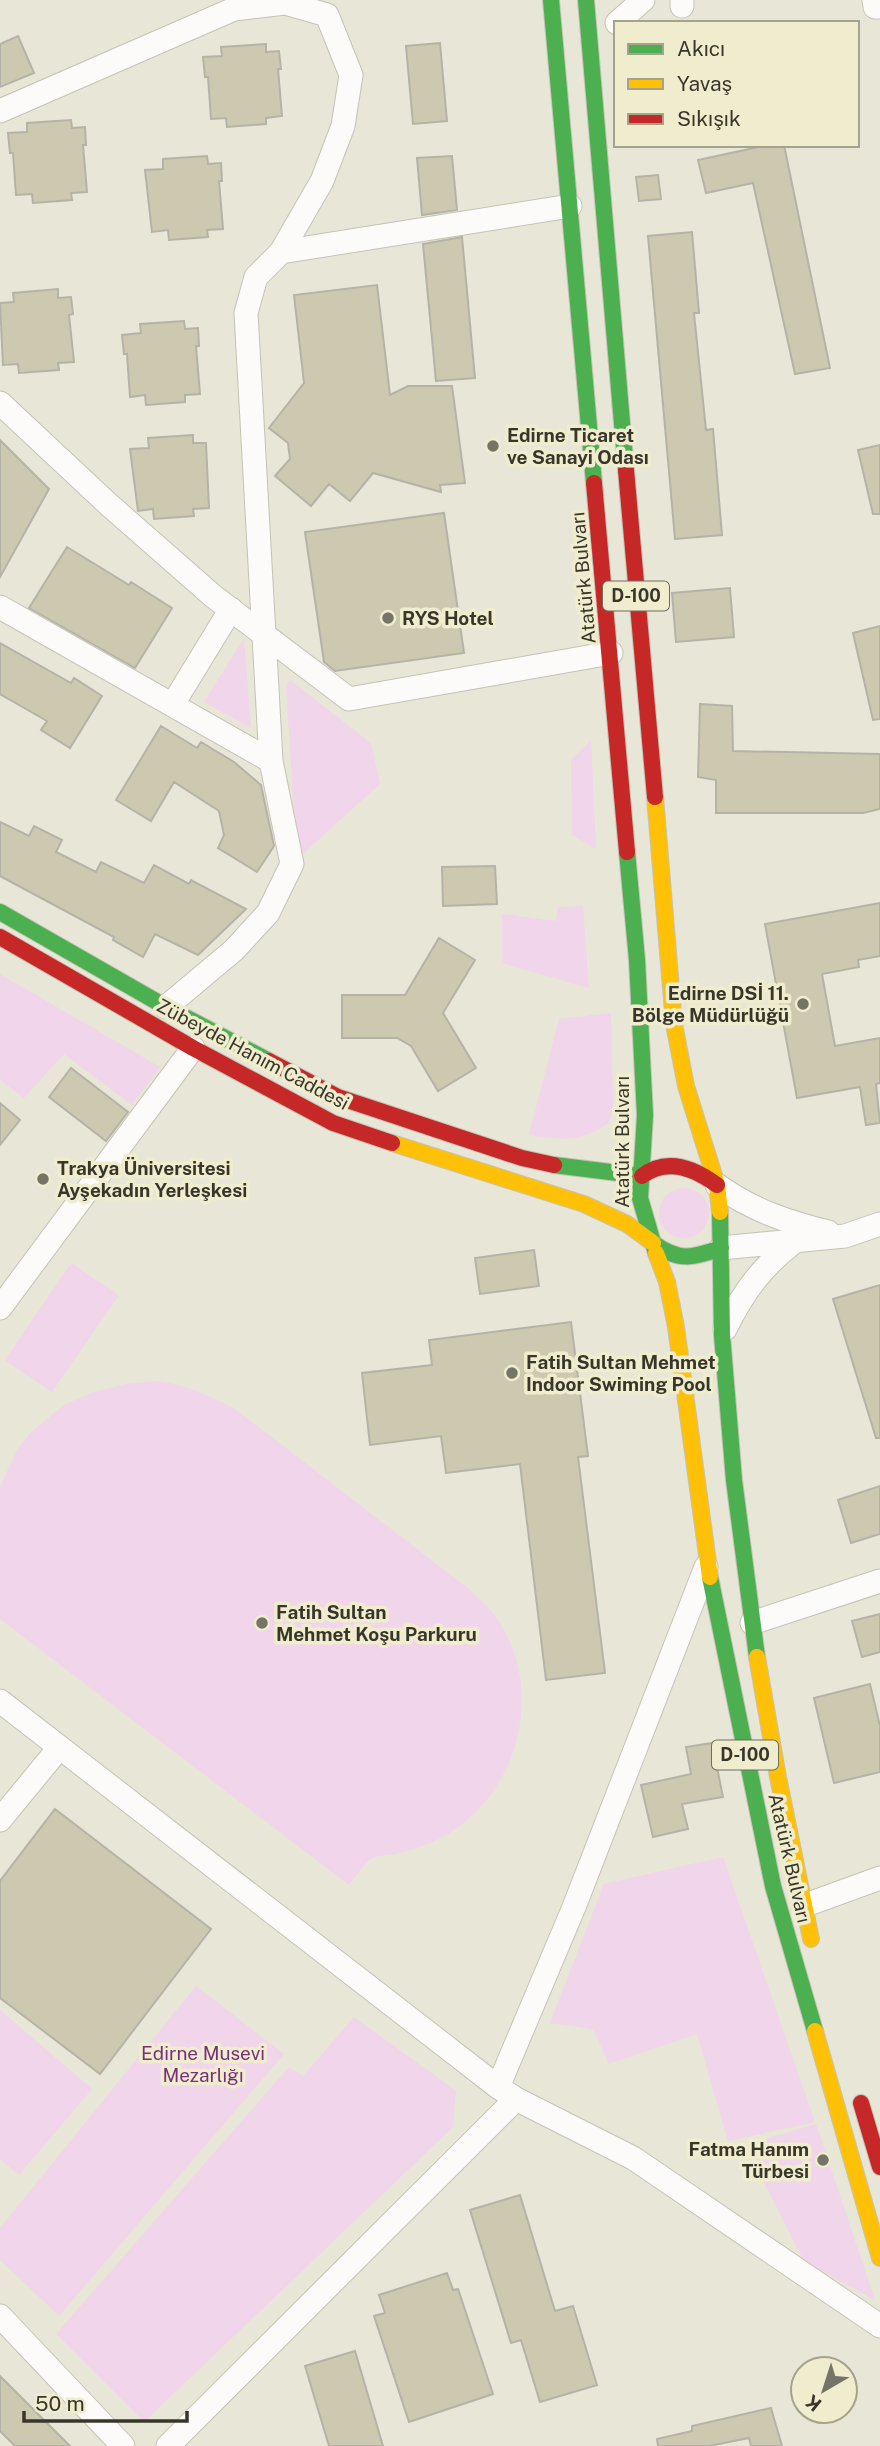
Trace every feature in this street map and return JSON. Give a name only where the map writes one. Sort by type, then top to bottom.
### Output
[{"type":"main road","name":"Atatürk Bulvarı","points":[[551,0],[638,973],[645,1115],[640,1198],[642,1213],[667,1282],[676,1326],[708,1562],[747,1768],[773,1886],[880,2258]]},
{"type":"main road","name":"Atatürk Bulvarı","points":[[586,0],[674,1024],[686,1086],[717,1185],[722,1335],[734,1480],[752,1623],[778,1777],[814,1951]]},
{"type":"main road","name":"Zübeyde Hanım Caddesi","points":[[0,912],[166,1007],[338,1097],[522,1158],[568,1168],[642,1177]]},
{"type":"main road","name":"Zübeyde Hanım Caddesi","points":[[0,936],[193,1048],[333,1123],[455,1165],[583,1204],[627,1224],[653,1243]]},
{"type":"main road","points":[[642,1177],[645,1173],[665,1166],[689,1167],[717,1185]]},
{"type":"main road","points":[[653,1243],[676,1257],[696,1256],[721,1248]]},
{"type":"main road","points":[[855,2085],[880,2167]]},
{"type":"street","points":[[619,21],[643,0]]},
{"type":"street","points":[[874,0],[875,7],[880,6]]},
{"type":"street","points":[[0,111],[234,9],[285,3],[327,15],[351,75],[344,126],[322,181],[281,252],[256,277],[246,313],[271,761],[292,864],[268,913],[234,950],[166,1007]]},
{"type":"street","points":[[590,43],[614,25]]},
{"type":"street","points":[[281,252],[570,206]]},
{"type":"street","points":[[0,403],[107,503],[231,610],[349,699],[611,653]]},
{"type":"street","points":[[0,607],[271,761]]},
{"type":"street","points":[[173,704],[231,610]]},
{"type":"street","points":[[0,1308],[193,1048]]},
{"type":"street","points":[[717,1185],[742,1203],[768,1215],[803,1227],[845,1236]]},
{"type":"street","points":[[721,1248],[845,1236],[880,1224]]},
{"type":"street","points":[[722,1335],[737,1304],[755,1277],[774,1257],[795,1241]]},
{"type":"street","points":[[168,2446],[507,2093],[574,1907],[708,1562]]},
{"type":"street","points":[[752,1623],[880,1581]]},
{"type":"street","points":[[0,1701],[507,2093],[633,2158],[880,2326]]},
{"type":"street","points":[[0,1820],[59,1748]]},
{"type":"street","points":[[803,1906],[880,1878]]},
{"type":"street","points":[[0,2316],[123,2446]]},
{"type":"green space","points":[[244,638],[251,728],[204,702]]},
{"type":"green space","points":[[290,680],[371,743],[380,784],[297,859],[286,686]]},
{"type":"green space","points":[[591,740],[596,849],[572,835],[571,760]]},
{"type":"green space","points":[[583,906],[589,988],[502,963],[502,914],[556,921],[558,907]]},
{"type":"green space","points":[[0,974],[160,1067],[132,1105],[64,1054],[24,1098],[0,1080]]},
{"type":"green space","points":[[611,1013],[613,1110],[609,1123],[580,1137],[529,1135],[559,1019]]},
{"type":"green space","points":[[684,1188],[702,1195],[709,1213],[702,1231],[684,1238],[666,1231],[659,1213],[666,1195]]},
{"type":"green space","points":[[71,1263],[119,1295],[52,1392],[5,1360]]},
{"type":"green space","name":"Fatih Sultan Mehmet Koşu Parkuru","points":[[158,1381],[179,1385],[235,1409],[469,1589],[492,1612],[508,1639],[518,1668],[522,1698],[519,1728],[511,1758],[497,1786],[478,1810],[454,1830],[418,1848],[373,1858],[363,1866],[349,1885],[0,1619],[0,1487],[17,1450],[29,1434],[64,1405],[94,1392],[126,1384]]},
{"type":"green space","points":[[723,1857],[815,2122],[728,2141],[697,2034],[609,2064],[593,2029],[550,2023],[604,1884]]},
{"type":"green space","name":"Edirne Musevi Mezarlığı","points":[[196,1986],[284,2054],[59,2316],[0,2260],[0,2228]]},
{"type":"green space","points":[[0,2010],[92,2089],[19,2175],[0,2159]]},
{"type":"green space","points":[[354,2017],[456,2091],[453,2127],[144,2422],[56,2334],[289,2067],[303,2076]]},
{"type":"green space","points":[[816,2124],[875,2300],[804,2261],[745,2145]]},
{"type":"building","points":[[18,36],[34,73],[0,87],[0,44]]},
{"type":"building","points":[[440,43],[447,121],[413,124],[406,46]]},
{"type":"building","points":[[266,44],[266,52],[279,51],[282,116],[266,118],[266,124],[227,127],[226,118],[211,119],[208,77],[205,77],[203,57],[222,56],[221,47]]},
{"type":"building","points":[[71,120],[72,128],[85,127],[86,145],[83,145],[87,192],[71,193],[72,200],[33,203],[32,194],[16,195],[13,153],[10,153],[8,133],[27,132],[27,123]]},
{"type":"building","points":[[759,147],[784,147],[830,368],[795,374],[753,183],[706,193],[698,160]]},
{"type":"building","points":[[207,156],[208,164],[221,163],[222,181],[219,181],[223,229],[207,230],[208,237],[169,240],[168,230],[152,232],[145,170],[163,169],[163,159]]},
{"type":"building","points":[[452,156],[457,210],[422,215],[417,158]]},
{"type":"building","points":[[658,175],[661,199],[639,201],[636,177]]},
{"type":"building","points":[[692,232],[699,313],[694,313],[706,430],[713,429],[722,535],[675,539],[648,236]]},
{"type":"building","points":[[462,237],[475,378],[436,381],[423,244]]},
{"type":"building","points":[[377,285],[390,395],[408,386],[452,386],[465,483],[440,485],[441,492],[373,473],[350,501],[329,484],[311,506],[275,476],[290,459],[288,443],[269,428],[304,383],[294,295]]},
{"type":"building","points":[[58,289],[58,298],[71,297],[73,314],[69,315],[74,362],[58,363],[59,370],[19,373],[18,364],[3,365],[0,303],[14,302],[13,293]]},
{"type":"building","points":[[184,321],[185,329],[198,328],[199,346],[196,346],[200,394],[185,395],[185,402],[146,405],[145,395],[130,397],[127,354],[124,354],[122,335],[141,333],[140,324]]},
{"type":"building","points":[[193,435],[193,443],[206,443],[209,508],[193,509],[194,516],[154,519],[153,509],[138,511],[130,449],[149,448],[148,438]]},
{"type":"building","points":[[0,440],[49,489],[0,577]]},
{"type":"building","points":[[880,445],[880,514],[873,514],[858,450]]},
{"type":"building","name":"RYS Hotel","points":[[444,513],[464,653],[335,671],[324,662],[305,532]]},
{"type":"building","points":[[67,547],[172,608],[135,668],[29,608]]},
{"type":"building","points":[[730,588],[734,637],[676,642],[672,593]]},
{"type":"building","points":[[880,626],[880,719],[873,720],[853,633]]},
{"type":"building","points":[[0,643],[71,683],[74,678],[102,696],[70,748],[41,730],[47,721],[0,694]]},
{"type":"building","points":[[700,704],[732,706],[733,751],[880,754],[880,809],[863,813],[716,813],[716,780],[698,777]]},
{"type":"building","points":[[161,726],[197,748],[201,742],[234,762],[261,785],[274,846],[257,872],[218,848],[224,835],[219,811],[174,782],[151,821],[116,800]]},
{"type":"building","points":[[0,822],[29,836],[34,826],[62,840],[56,852],[96,872],[101,862],[144,883],[154,865],[189,884],[191,880],[246,909],[198,955],[155,934],[143,957],[113,940],[114,937],[0,876]]},
{"type":"building","points":[[495,866],[497,904],[443,906],[442,867]]},
{"type":"building","name":"Edirne DSİ 11. Bölge Müdürlüğü","points":[[880,903],[880,956],[858,960],[859,967],[822,974],[835,1046],[880,1038],[880,1083],[876,1084],[880,1123],[866,1125],[860,1087],[797,1098],[765,924]]},
{"type":"building","points":[[439,938],[475,960],[443,1013],[476,1068],[438,1091],[411,1046],[397,1038],[342,1038],[342,995],[405,995]]},
{"type":"building","points":[[71,1068],[128,1112],[106,1141],[49,1097]]},
{"type":"building","points":[[0,1103],[20,1120],[0,1145]]},
{"type":"building","points":[[534,1250],[539,1286],[480,1294],[475,1258]]},
{"type":"building","points":[[880,1285],[880,1438],[876,1438],[833,1299]]},
{"type":"building","points":[[571,1322],[588,1456],[578,1457],[605,1673],[546,1680],[520,1464],[446,1473],[441,1436],[370,1445],[362,1373],[432,1365],[429,1340]]},
{"type":"building","points":[[880,1486],[880,1534],[851,1543],[838,1500]]},
{"type":"building","points":[[880,1614],[880,1652],[862,1657],[852,1621]]},
{"type":"building","points":[[870,1684],[880,1726],[880,1772],[834,1783],[814,1698]]},
{"type":"building","points":[[712,1743],[723,1797],[682,1804],[688,1829],[653,1837],[641,1785],[691,1774],[686,1747]]},
{"type":"building","points":[[55,1809],[211,1929],[100,2074],[0,1998],[0,1881]]},
{"type":"building","points":[[520,2195],[555,2311],[573,2306],[597,2385],[540,2402],[521,2340],[511,2343],[470,2210]]},
{"type":"building","points":[[447,2273],[453,2290],[458,2289],[493,2394],[409,2422],[374,2316],[385,2313],[379,2295]]},
{"type":"building","points":[[355,2351],[383,2446],[329,2446],[305,2366]]},
{"type":"building","points":[[0,2376],[70,2446],[15,2446],[0,2431]]},
{"type":"building","points":[[771,2408],[782,2446],[751,2446],[749,2438],[709,2446],[658,2446],[657,2439],[692,2431],[692,2426]]},
{"type":"traffic: fast","points":[[551,0],[594,483]]},
{"type":"traffic: fast","points":[[586,0],[626,470]]},
{"type":"traffic: fast","points":[[627,852],[637,960],[645,1115],[640,1198],[656,1253]]},
{"type":"traffic: fast","points":[[0,912],[166,1007],[269,1061]]},
{"type":"traffic: fast","points":[[554,1165],[642,1176]]},
{"type":"traffic: fast","points":[[720,1212],[722,1335],[734,1480],[757,1657]]},
{"type":"traffic: fast","points":[[653,1243],[678,1256],[694,1256],[721,1248]]},
{"type":"traffic: fast","points":[[710,1577],[773,1886],[815,2031]]},
{"type":"traffic: slow","points":[[655,797],[674,1024],[686,1086],[717,1185],[720,1212]]},
{"type":"traffic: slow","points":[[392,1143],[584,1204],[627,1224],[653,1243]]},
{"type":"traffic: slow","points":[[656,1253],[667,1282],[676,1327],[710,1577]]},
{"type":"traffic: slow","points":[[757,1657],[811,1939]]},
{"type":"traffic: slow","points":[[815,2031],[880,2258]]},
{"type":"traffic: jam","points":[[626,470],[655,797]]},
{"type":"traffic: jam","points":[[594,483],[627,852]]},
{"type":"traffic: jam","points":[[0,937],[193,1048],[333,1123],[392,1143]]},
{"type":"traffic: jam","points":[[269,1061],[338,1097],[522,1158],[554,1165]]},
{"type":"traffic: jam","points":[[642,1176],[661,1167],[680,1167],[717,1185]]},
{"type":"traffic: jam","points":[[861,2103],[880,2167]]},
{"type":"place","name":"Edirne Ticaret ve Sanayi Odası","points":[[493,446]]},
{"type":"place","name":"RYS Hotel","points":[[388,618]]},
{"type":"place","name":"Edirne DSİ 11. Bölge Müdürlüğü","points":[[803,1004]]},
{"type":"place","name":"Trakya Üniversitesi Ayşekadın Yerleşkesi","points":[[43,1179]]},
{"type":"place","name":"Fatih Sultan Mehmet Indoor Swiming Pool","points":[[512,1373]]},
{"type":"place","name":"Fatih Sultan Mehmet Koşu Parkuru","points":[[262,1623]]},
{"type":"place","name":"Fatma Hanım Türbesi","points":[[823,2160]]}]
